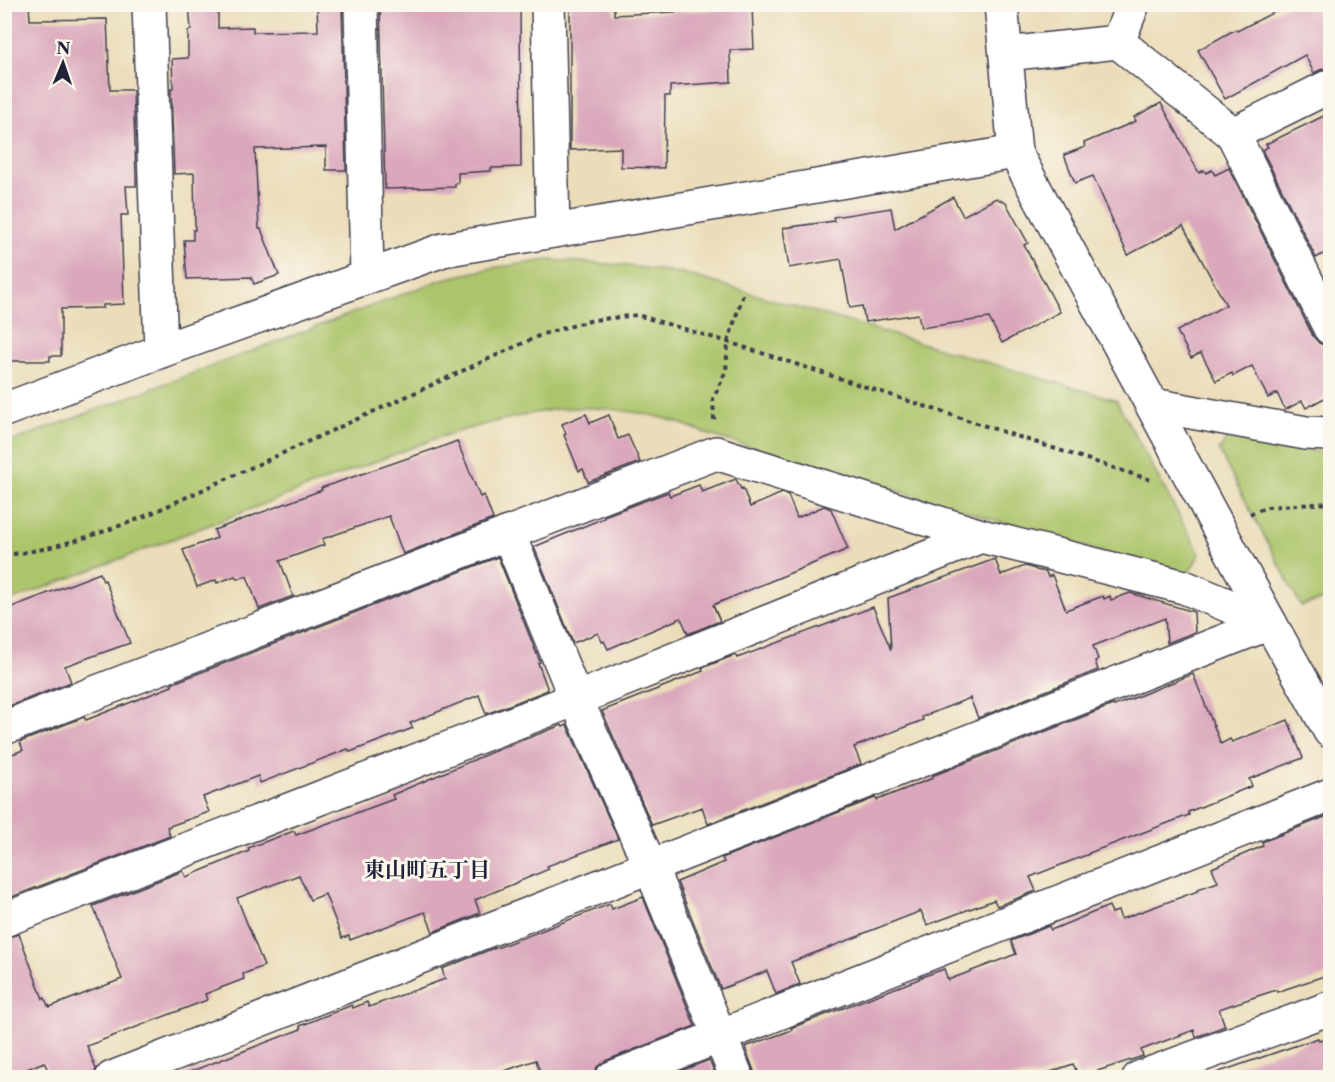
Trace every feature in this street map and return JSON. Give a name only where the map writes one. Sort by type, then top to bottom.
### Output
[{"type":"street","points":[[149,4],[161,351]]},
{"type":"street","points":[[361,4],[367,276]]},
{"type":"street","points":[[548,4],[553,231]]},
{"type":"street","points":[[1001,4],[1015,152],[1330,731]]},
{"type":"street","points":[[1118,42],[1133,4]]},
{"type":"street","points":[[1006,54],[1118,42],[1233,134],[1322,286],[1330,328]]},
{"type":"street","points":[[1233,134],[1330,86]]},
{"type":"street","points":[[4,410],[443,250],[1015,152]]},
{"type":"street","points":[[1153,405],[1306,433],[1330,434]]},
{"type":"street","points":[[4,729],[716,453],[981,536],[1184,587],[1270,623]]},
{"type":"street","points":[[508,533],[737,1077]]},
{"type":"street","points":[[4,920],[576,699],[981,536]]},
{"type":"street","points":[[112,1077],[1270,623]]},
{"type":"street","points":[[612,1077],[1330,795]]},
{"type":"street","points":[[1139,1077],[1330,1008]]},
{"type":"path","points":[[716,453],[713,399],[726,371],[728,342],[744,291]]},
{"type":"path","points":[[4,555],[87,538],[141,518],[543,334],[593,320],[638,315],[728,342],[1170,486],[1211,513],[1330,502]]},
{"type":"green space","points":[[549,260],[621,265],[682,273],[1116,400],[1200,554],[1186,577],[710,435],[651,415],[597,408],[570,408],[542,411],[437,438],[5,603],[5,444],[443,279],[492,268]]},
{"type":"green space","points":[[1231,432],[1330,452],[1330,600],[1325,599],[1301,606],[1219,451]]},
{"type":"building","points":[[4,4],[29,4],[30,20],[107,19],[110,90],[133,90],[136,186],[126,186],[128,215],[121,215],[124,304],[103,305],[103,308],[61,309],[61,356],[50,356],[50,361],[4,361]]},
{"type":"building","points":[[189,4],[218,4],[218,28],[253,27],[253,32],[318,31],[317,4],[342,4],[346,170],[326,170],[326,147],[255,149],[259,229],[261,229],[279,275],[254,284],[251,277],[187,279],[184,240],[193,240],[193,230],[195,230],[194,173],[174,174],[171,89],[173,89],[172,59],[188,58],[188,31],[191,30]]},
{"type":"building","points":[[380,4],[520,4],[521,167],[491,168],[491,171],[458,173],[458,183],[455,183],[455,187],[385,189]]},
{"type":"building","points":[[570,4],[614,4],[614,15],[752,8],[754,49],[730,50],[731,82],[670,86],[670,96],[665,96],[664,168],[621,167],[621,148],[570,150]]},
{"type":"building","points":[[1290,4],[1330,4],[1330,67],[1314,73],[1305,55],[1225,99],[1198,50]]},
{"type":"building","points":[[1161,103],[1199,173],[1212,170],[1215,175],[1229,168],[1313,336],[1324,345],[1330,358],[1330,395],[1306,408],[1302,401],[1285,410],[1277,393],[1268,398],[1252,366],[1233,376],[1232,373],[1216,381],[1201,353],[1191,358],[1177,331],[1226,305],[1183,226],[1128,255],[1093,176],[1075,183],[1064,155],[1085,147],[1084,143],[1136,121],[1134,117]]},
{"type":"building","points":[[1330,113],[1330,250],[1316,258],[1262,150],[1268,147],[1266,144]]},
{"type":"building","points":[[953,197],[963,216],[996,198],[1006,203],[1028,243],[1024,245],[1060,312],[1002,343],[989,318],[921,328],[918,314],[865,322],[862,306],[850,308],[841,259],[789,268],[783,228],[834,221],[833,217],[891,208],[895,229]]},
{"type":"building","points":[[586,414],[590,423],[609,415],[618,439],[628,435],[640,462],[588,482],[583,469],[579,471],[564,435],[566,434],[562,424]]},
{"type":"building","points":[[457,441],[480,497],[484,495],[493,519],[403,554],[389,516],[322,539],[324,545],[280,561],[293,596],[259,609],[247,576],[237,579],[235,576],[217,583],[216,580],[197,587],[183,550],[217,538],[214,530],[322,490],[321,488]]},
{"type":"building","points":[[736,479],[741,489],[743,488],[750,507],[782,493],[788,495],[797,518],[824,506],[831,509],[848,549],[713,605],[720,621],[688,634],[681,618],[608,649],[598,633],[573,643],[534,547],[604,518],[604,516],[668,492],[670,496],[699,485],[702,492]]},
{"type":"building","points":[[498,557],[540,662],[538,663],[548,690],[486,714],[479,695],[410,723],[413,728],[350,752],[348,749],[260,783],[258,776],[203,797],[209,812],[167,827],[170,836],[4,900],[4,757],[23,750],[20,742],[84,717],[86,720],[172,686],[171,684]]},
{"type":"building","points":[[995,559],[1001,575],[1025,566],[1046,572],[1048,577],[1052,575],[1066,610],[1103,596],[1104,599],[1110,596],[1111,600],[1130,593],[1194,612],[1195,632],[1167,643],[1165,618],[1093,646],[1098,659],[1095,661],[1098,670],[978,718],[970,698],[922,717],[923,720],[854,747],[861,764],[708,824],[702,807],[652,825],[602,711],[703,671],[702,668],[735,655],[737,658],[873,607],[891,650],[888,598]]},
{"type":"building","points":[[100,573],[103,581],[105,580],[130,643],[65,666],[71,682],[7,707],[4,700],[4,610]]},
{"type":"building","points":[[1193,674],[1221,744],[1230,739],[1232,742],[1288,720],[1303,758],[1249,779],[1252,786],[1188,812],[1189,815],[1030,877],[1036,891],[997,906],[994,900],[927,925],[921,911],[791,962],[800,984],[776,994],[767,971],[721,989],[677,882],[724,862],[722,858],[875,798],[877,800],[933,778],[932,776]]},
{"type":"building","points":[[562,725],[563,727],[567,725],[618,839],[547,866],[549,869],[475,900],[480,913],[433,932],[425,912],[350,940],[349,936],[342,938],[325,894],[310,900],[299,875],[237,898],[264,966],[243,974],[244,979],[205,994],[207,1000],[87,1046],[96,1069],[94,1077],[51,1077],[44,1062],[4,1077],[4,938],[19,934],[43,999],[45,998],[50,1007],[122,979],[93,906],[183,871],[186,877],[249,851],[248,848],[294,831],[296,835],[394,799],[392,795]]},
{"type":"building","points":[[1330,815],[1330,974],[1219,1009],[1225,1026],[1196,1037],[1194,1030],[1141,1050],[1143,1056],[1079,1077],[1073,1064],[1037,1077],[755,1077],[745,1047],[944,969],[948,980],[1016,954],[1011,941],[1049,926],[1051,930],[1109,906],[1112,913],[1118,911],[1121,919],[1198,891],[1198,889],[1218,882],[1212,868],[1263,846],[1262,842]]},
{"type":"building","points":[[643,897],[695,1026],[605,1061],[597,1067],[594,1077],[542,1077],[536,1060],[487,1077],[179,1076],[301,1029],[300,1026],[352,1005],[353,1008],[367,1002],[369,1007],[445,979],[442,969],[494,948],[610,904],[612,909]]},
{"type":"building","points":[[1330,1037],[1330,1077],[1216,1077],[1216,1073],[1318,1038],[1319,1040]]},
{"type":"building","points":[[709,1060],[717,1077],[665,1077]]},
{"type":"district","name":"東山町五丁目","points":[[427,869]]}]
